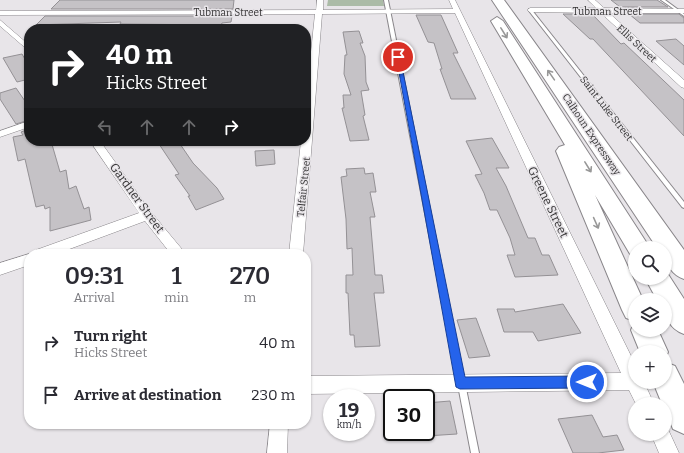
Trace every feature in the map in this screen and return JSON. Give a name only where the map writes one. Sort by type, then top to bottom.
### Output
[{"type":"highway","name":"Calhoun Expressway","points":[[483,0],[634,241]]},
{"type":"highway","name":"Calhoun Expressway","points":[[498,0],[684,269]]},
{"type":"highway","points":[[544,96],[569,161],[628,294]]},
{"type":"highway","points":[[585,124],[684,256]]},
{"type":"highway","points":[[661,285],[684,322]]},
{"type":"highway","points":[[671,389],[684,418]]},
{"type":"street","name":"Telfair Street","points":[[311,65],[320,0]]},
{"type":"street","name":"Greene Street","points":[[452,0],[628,368]]},
{"type":"street","name":"Ellis Street","points":[[591,0],[684,85]]},
{"type":"street","name":"Tubman Street","points":[[530,10],[682,12]]},
{"type":"street","name":"Tubman Street","points":[[0,13],[457,11]]},
{"type":"street","points":[[0,22],[24,44]]},
{"type":"street","points":[[0,134],[24,126]]},
{"type":"street","name":"Gardner Street","points":[[99,146],[147,214],[175,249]]},
{"type":"street","name":"Telfair Street","points":[[296,249],[304,146]]},
{"type":"street","points":[[54,249],[147,214]]},
{"type":"street","points":[[0,269],[24,261]]},
{"type":"street","points":[[311,385],[628,381]]},
{"type":"street","points":[[277,453],[279,429]]},
{"type":"street","points":[[663,441],[669,453]]},
{"type":"lane","points":[[386,0],[460,383],[475,453]]},
{"type":"lane","points":[[663,0],[682,12]]},
{"type":"lane","name":"Saint Luke Street","points":[[530,10],[684,206]]},
{"type":"green space","points":[[328,0],[383,0],[384,6],[327,6]]},
{"type":"building","points":[[60,0],[234,0],[233,9],[51,9]]},
{"type":"building","points":[[611,0],[657,0],[668,7],[620,7]]},
{"type":"building","points":[[563,14],[592,14],[621,44],[624,43],[684,100],[684,136],[593,39],[590,39]]},
{"type":"building","points":[[629,14],[679,14],[684,18],[684,23],[640,23]]},
{"type":"building","points":[[416,15],[441,15],[458,53],[453,53],[476,99],[451,99],[440,69],[442,69],[434,43],[428,42]]},
{"type":"building","points":[[45,16],[232,16],[231,22],[222,24],[120,24],[121,22],[37,24]]},
{"type":"building","points":[[359,31],[363,43],[360,43],[365,56],[366,82],[369,90],[361,91],[365,115],[363,116],[369,140],[350,141],[342,108],[344,108],[343,95],[351,95],[344,74],[345,55],[347,55],[343,32]]},
{"type":"building","points":[[676,39],[684,46],[684,65],[656,41]]},
{"type":"building","points":[[22,54],[24,57],[24,80],[17,82],[3,58]]},
{"type":"building","points":[[16,88],[24,100],[24,122],[16,124],[0,99],[0,93]]},
{"type":"building","points":[[24,131],[24,146],[52,146],[60,172],[66,170],[69,189],[76,186],[84,209],[89,207],[91,220],[50,231],[50,207],[45,209],[44,205],[36,207],[25,159],[18,161],[13,137],[23,135],[21,132]]},
{"type":"building","points":[[492,138],[509,168],[496,168],[506,186],[528,238],[535,238],[542,255],[549,255],[558,275],[515,277],[507,255],[515,255],[510,238],[497,210],[490,210],[475,175],[482,174],[466,141]]},
{"type":"building","points":[[160,146],[181,146],[193,163],[217,188],[224,199],[196,210],[188,196],[190,196],[175,175],[179,174]]},
{"type":"building","points":[[274,150],[275,164],[256,166],[255,151]]},
{"type":"building","points":[[364,168],[365,174],[373,173],[376,192],[370,192],[375,217],[370,217],[375,275],[382,275],[384,293],[374,293],[380,346],[355,347],[354,335],[350,335],[348,293],[346,293],[346,275],[353,275],[352,248],[347,249],[346,219],[341,177],[347,176],[346,169]]},
{"type":"building","points":[[563,304],[581,333],[538,341],[533,332],[504,332],[497,309],[514,309],[515,312]]},
{"type":"building","points":[[476,318],[490,356],[469,358],[457,320]]},
{"type":"building","points":[[450,401],[457,434],[435,435],[435,402]]},
{"type":"building","points":[[592,415],[603,437],[617,435],[624,450],[598,453],[573,453],[558,419]]},
{"type":"route","points":[[398,57],[460,383],[587,382]]}]
